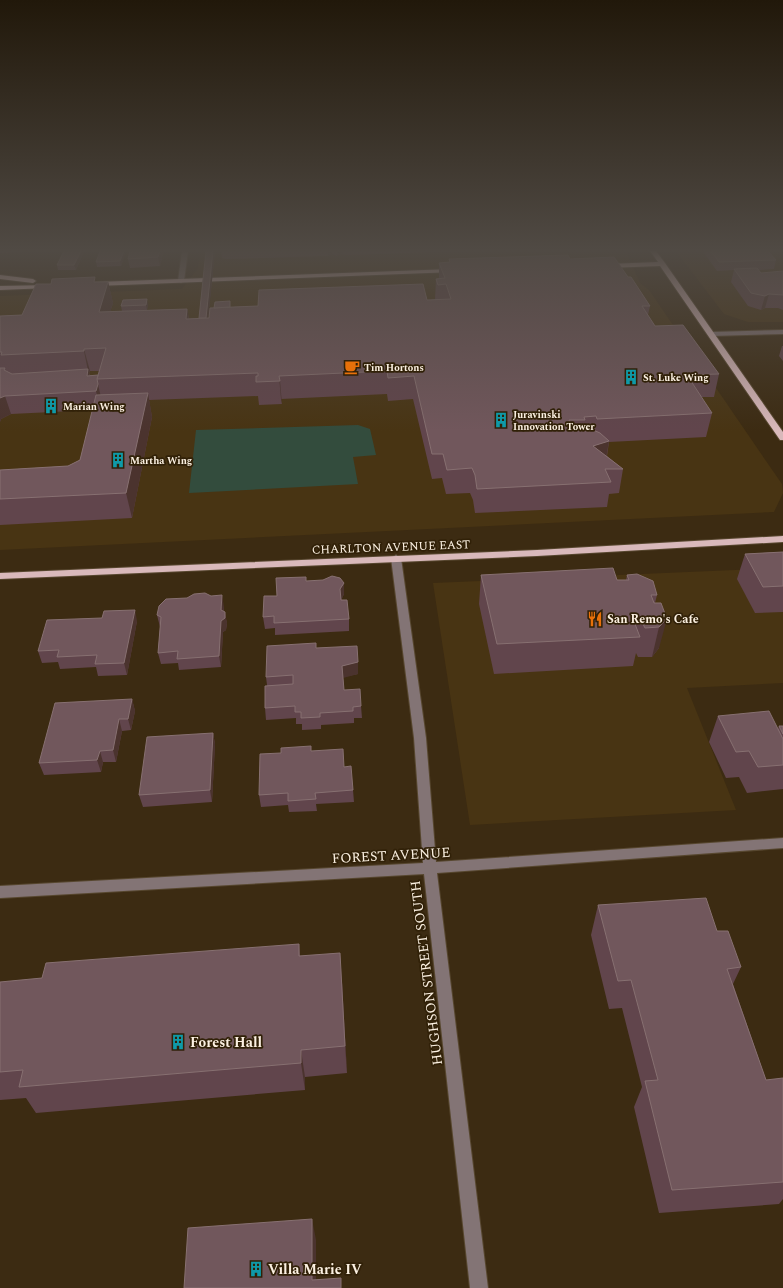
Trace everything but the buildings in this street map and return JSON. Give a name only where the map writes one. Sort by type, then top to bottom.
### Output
[{"type":"main road","points":[[695,311],[783,438]]},
{"type":"main road","name":"CHARLTON AVENUE EAST","points":[[0,576],[537,553],[783,539]]},
{"type":"street","points":[[711,334],[783,332]]},
{"type":"street","name":"HUGHSON STREET SOUTH","points":[[396,558],[420,738],[430,868],[479,1288]]},
{"type":"street","name":"FOREST AVENUE","points":[[0,892],[430,868],[783,843]]},
{"type":"shaded area","points":[[0,311],[663,311],[782,484],[783,493],[774,512],[0,550]]},
{"type":"shaded area","points":[[722,311],[783,311],[783,322],[748,322],[724,314]]},
{"type":"shaded area","points":[[783,568],[783,683],[687,688],[736,810],[470,825],[433,583]]},
{"type":"green space","points":[[358,425],[370,429],[376,455],[353,457],[358,484],[189,493],[196,430]]},
{"type":"place","name":"Tim Hortons","points":[[352,367]]},
{"type":"place","name":"St. Luke Wing","points":[[631,377]]},
{"type":"place","name":"Marian Wing","points":[[51,406]]},
{"type":"place","name":"Juravinski Innovation Tower","points":[[501,420]]},
{"type":"place","name":"Martha Wing","points":[[118,460]]},
{"type":"place","name":"San Remo's Cafe","points":[[595,619]]},
{"type":"place","name":"Forest Hall","points":[[178,1042]]},
{"type":"place","name":"Villa Marie IV","points":[[256,1269]]}]
